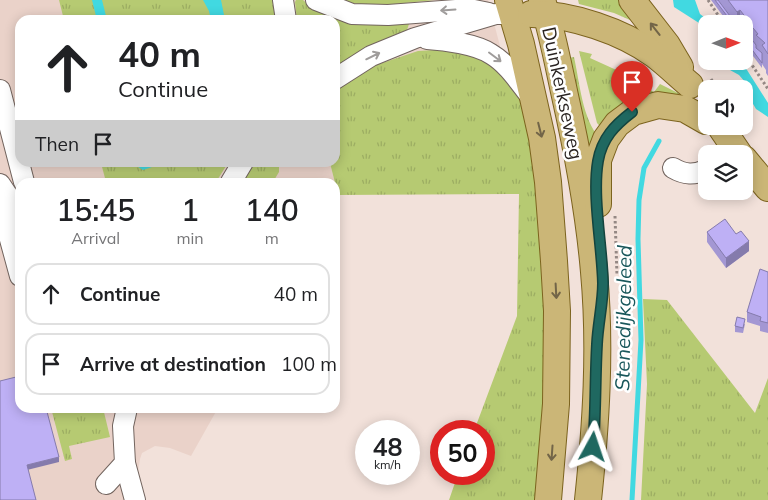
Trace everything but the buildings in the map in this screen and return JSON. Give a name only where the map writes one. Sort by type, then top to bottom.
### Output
[{"type":"main road","points":[[632,0],[667,45],[698,96]]},
{"type":"main road","points":[[506,9],[544,7],[566,17],[628,39],[654,54],[690,85]]},
{"type":"main road","name":"Duinkerkseweg","points":[[544,7],[573,134],[588,220],[594,274],[597,344],[596,412],[588,500]]},
{"type":"main road","name":"Duinkerkseweg","points":[[506,9],[542,138],[548,182],[557,311],[556,404],[548,500]]},
{"type":"main road","points":[[597,344],[603,284],[597,191],[598,160],[606,139],[617,124],[632,112],[658,105],[686,109],[698,116]]},
{"type":"main road","points":[[723,135],[731,145]]},
{"type":"main road","points":[[753,171],[768,188]]},
{"type":"street","points":[[283,0],[285,15]]},
{"type":"street","points":[[316,0],[352,14],[388,15],[469,9],[506,9]]},
{"type":"street","points":[[340,75],[371,56],[415,38],[506,9]]},
{"type":"street","points":[[415,38],[455,42],[491,53],[510,69],[532,97]]},
{"type":"street","points":[[0,90],[15,146]]},
{"type":"street","points":[[0,173],[7,166],[12,156],[14,142]]},
{"type":"street","points":[[233,178],[240,167]]},
{"type":"street","points":[[673,168],[683,174],[698,174]]},
{"type":"street","points":[[0,184],[15,206]]},
{"type":"street","points":[[0,203],[15,258]]},
{"type":"street","points":[[125,417],[125,463],[135,500]]},
{"type":"street","points":[[106,484],[125,463]]},
{"type":"path","points":[[708,0],[718,15]]},
{"type":"path","points":[[753,66],[768,89]]},
{"type":"path","points":[[615,210],[617,276]]},
{"type":"shaded area","points":[[0,0],[488,0],[508,77],[370,67],[340,27],[340,15],[15,15],[15,167],[331,167],[334,178],[15,178],[15,413],[215,413],[191,456],[170,448],[155,446],[142,453],[138,472],[145,500],[0,500]]},
{"type":"green space","points":[[59,0],[274,0],[276,15],[63,15]]},
{"type":"green space","points":[[296,0],[303,0],[327,15],[296,15]]},
{"type":"green space","points":[[339,0],[435,0],[375,5]]},
{"type":"green space","points":[[578,0],[626,0],[634,19],[630,20],[614,13],[579,4]]},
{"type":"green space","points":[[340,19],[364,22],[404,20],[409,24],[407,30],[376,44],[340,65]]},
{"type":"green space","points":[[451,49],[484,60],[509,77],[531,115],[544,257],[545,401],[536,500],[449,500],[454,485],[495,485],[495,420],[478,420],[517,316],[519,194],[340,195],[340,178],[334,178],[331,167],[340,167],[340,86],[370,67],[418,51]]},
{"type":"green space","points":[[579,51],[592,54],[590,58],[623,73],[654,92],[660,84],[678,93],[685,102],[605,132],[597,123]]},
{"type":"green space","points":[[574,57],[585,111],[594,131],[600,139],[591,159],[568,58]]},
{"type":"green space","points":[[102,167],[225,167],[219,178],[105,178]]},
{"type":"green space","points":[[252,167],[279,167],[279,172],[275,178],[244,178]]},
{"type":"green space","points":[[643,299],[667,300],[755,413],[768,378],[768,500],[641,500],[647,384]]},
{"type":"green space","points":[[52,413],[104,413],[110,437],[69,446],[72,459],[65,461]]},
{"type":"water","points":[[92,0],[102,0],[106,15],[96,15]]},
{"type":"water","points":[[203,0],[221,0],[224,15],[210,15]]},
{"type":"water","points":[[673,0],[695,0],[701,15],[698,15],[698,22],[674,7]]},
{"type":"water","points":[[730,70],[747,70],[768,103],[768,117],[756,109],[753,104],[753,80],[743,80]]},
{"type":"water","points":[[138,167],[152,167],[143,170]]},
{"type":"waterway","name":"Stenedijkgeleed","points":[[632,500],[641,340],[638,239],[639,200],[644,168],[659,141]]},
{"type":"route","points":[[593,447],[596,412],[597,344],[603,284],[597,191],[598,160],[606,139],[617,124],[632,112]]}]
